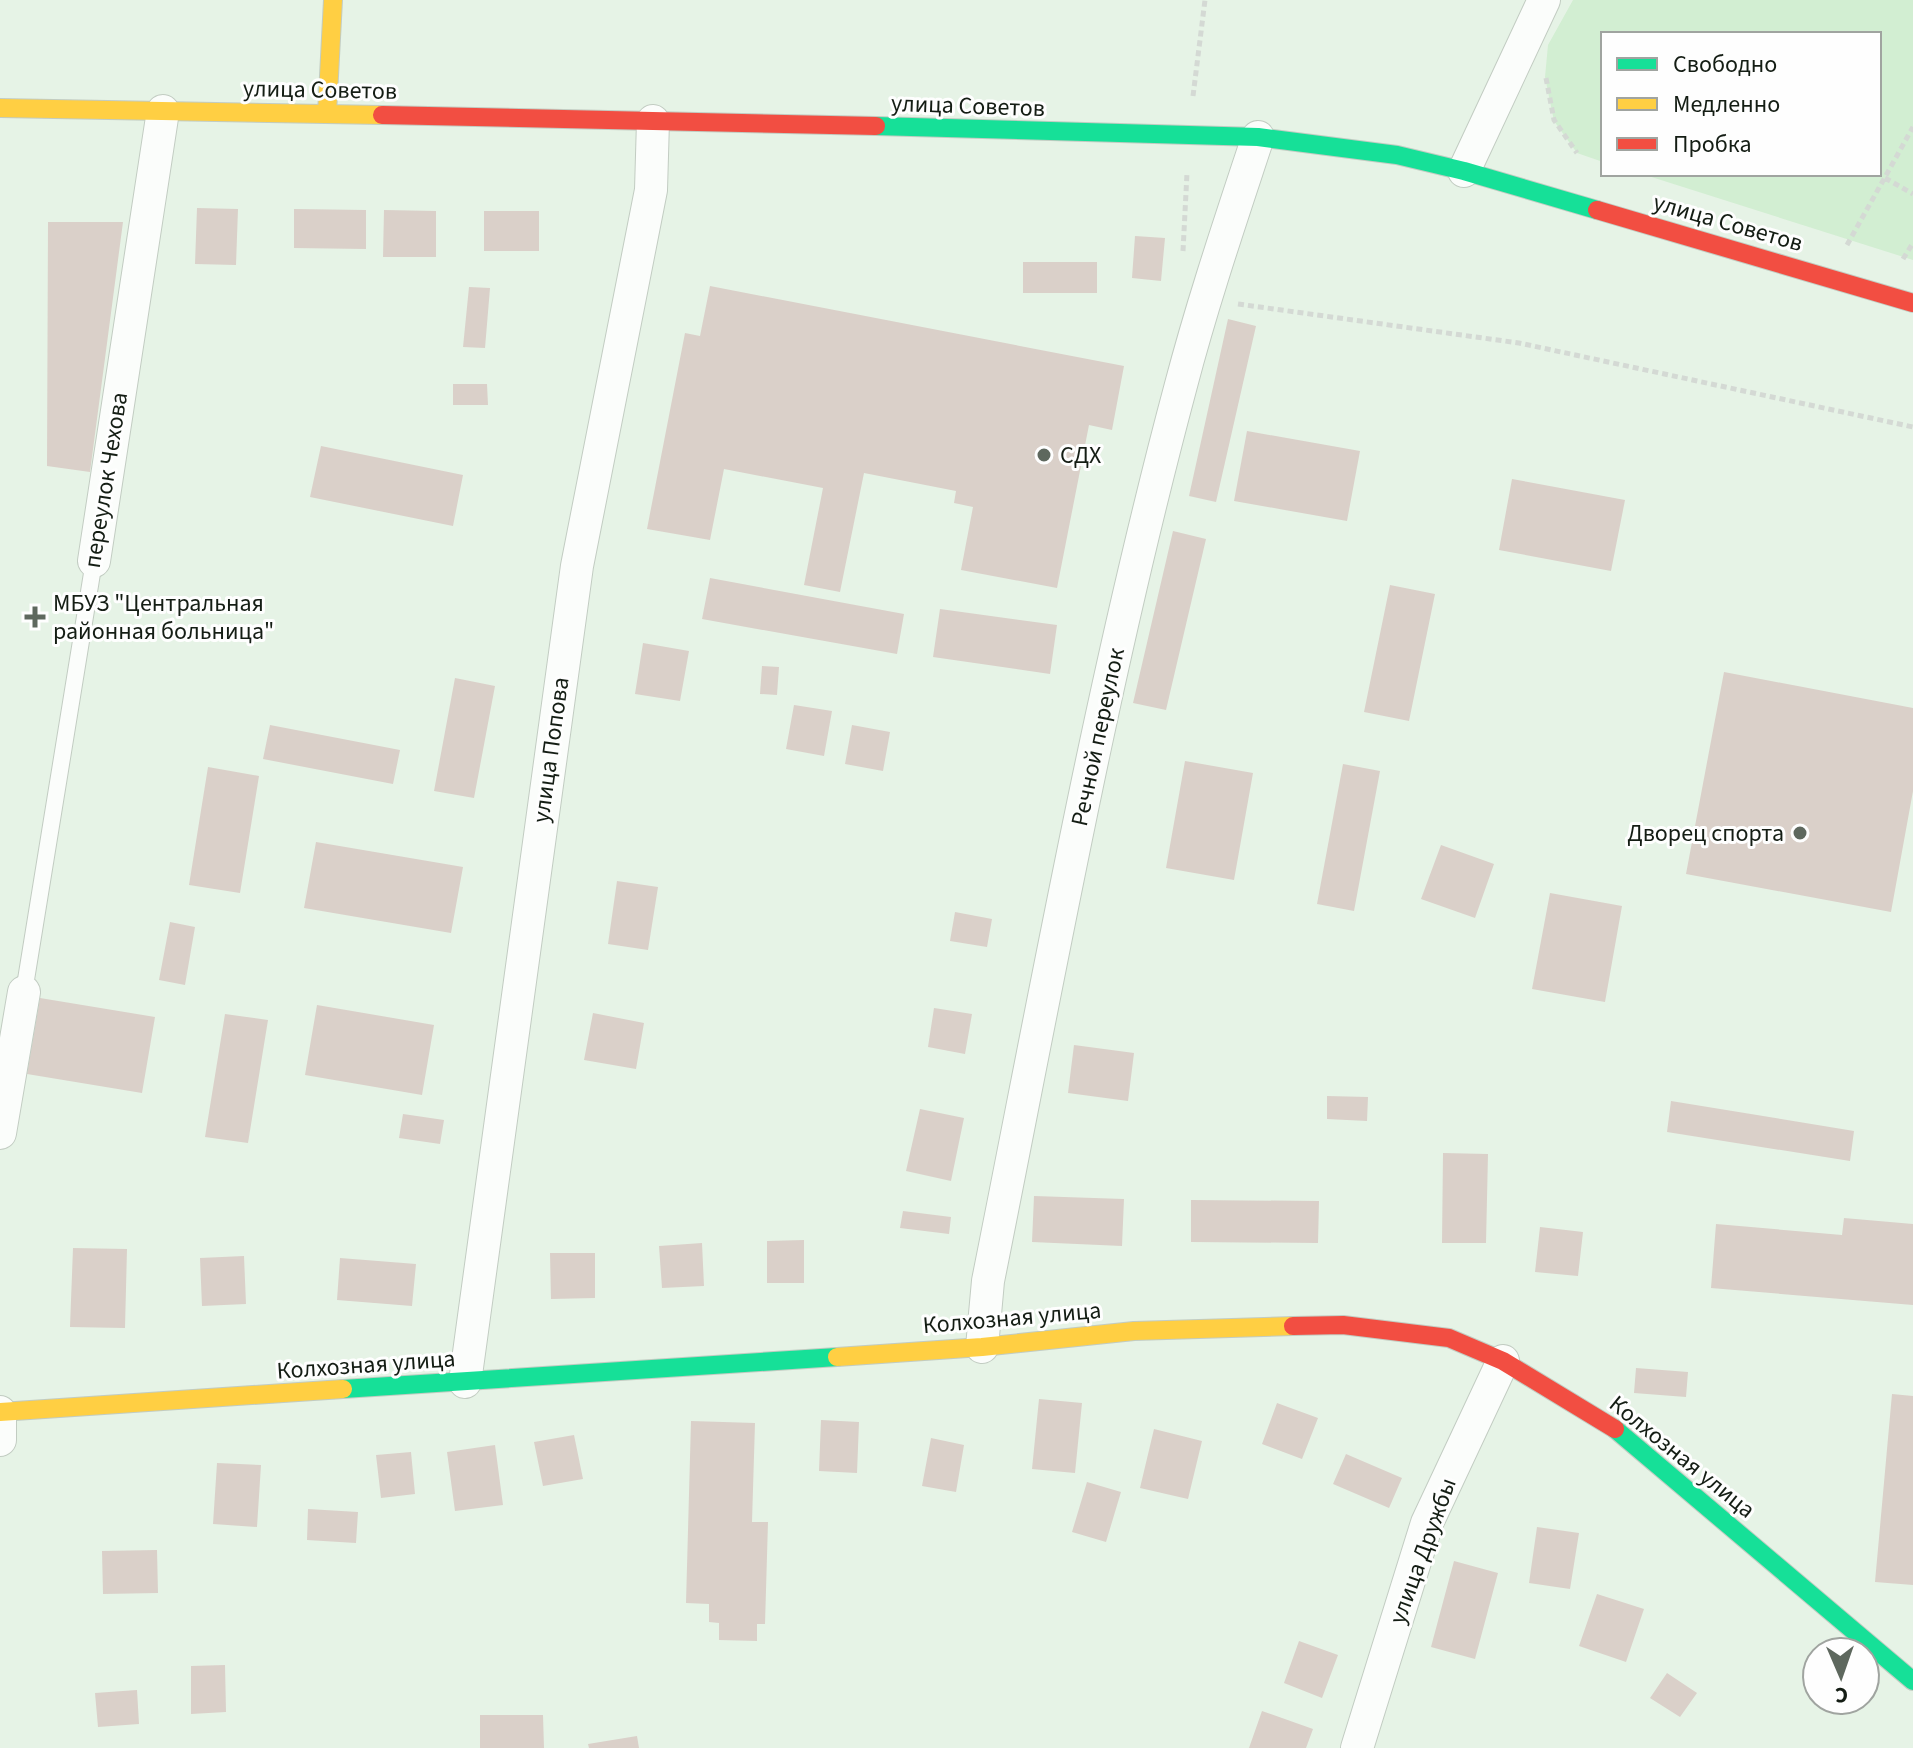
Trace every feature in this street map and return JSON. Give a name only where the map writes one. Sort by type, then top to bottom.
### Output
[{"type":"main road","points":[[327,114],[333,0]]},
{"type":"main road","name":"улица Советов","points":[[0,108],[1258,137],[1397,155],[1464,171],[1913,303]]},
{"type":"main road","name":"Колхозная улица","points":[[0,1412],[982,1347],[1134,1331],[1343,1325],[1449,1338],[1503,1361],[1621,1432],[1913,1681]]},
{"type":"street","points":[[1464,171],[1544,0]]},
{"type":"street","name":"переулок Чехова","points":[[94,561],[163,111]]},
{"type":"street","name":"улица Попова","points":[[465,1382],[577,566],[651,190],[653,121]]},
{"type":"street","name":"Речной переулок","points":[[982,1347],[988,1281],[1105,695],[1181,386],[1205,300],[1258,137]]},
{"type":"street","name":"переулок Чехова","points":[[0,1133],[24,992]]},
{"type":"street","name":"улица Дружбы","points":[[1357,1748],[1427,1523],[1503,1361]]},
{"type":"street","points":[[0,1412],[0,1440]]},
{"type":"lane","name":"переулок Чехова","points":[[24,992],[94,561]]},
{"type":"path","points":[[1545,77],[1554,120],[1577,153]]},
{"type":"path","points":[[1844,250],[1913,127]]},
{"type":"path","points":[[1885,178],[1913,194]]},
{"type":"path","points":[[1899,267],[1913,243]]},
{"type":"path","points":[[1205,300],[1519,343],[1913,427]]},
{"type":"green space","points":[[1573,0],[1913,0],[1913,260],[1648,176],[1881,176],[1881,32],[1601,32],[1601,161],[1577,153],[1554,121],[1545,77],[1548,45]]},
{"type":"building","points":[[197,208],[238,209],[236,265],[195,264]]},
{"type":"building","points":[[294,209],[366,210],[366,249],[294,248]]},
{"type":"building","points":[[384,210],[436,211],[436,257],[383,257]]},
{"type":"building","points":[[484,211],[539,211],[539,251],[484,251]]},
{"type":"building","points":[[48,222],[123,222],[90,472],[47,466]]},
{"type":"building","points":[[1135,236],[1165,238],[1161,281],[1132,278]]},
{"type":"building","points":[[1023,262],[1097,262],[1097,293],[1023,293]]},
{"type":"building","points":[[710,286],[1124,366],[1112,430],[1089,425],[1057,588],[961,570],[973,507],[954,503],[956,491],[864,473],[840,592],[804,585],[823,488],[724,469],[710,540],[647,529],[685,333],[700,336]]},
{"type":"building","points":[[469,287],[490,288],[485,348],[463,347]]},
{"type":"building","points":[[1228,319],[1256,326],[1216,502],[1189,496]]},
{"type":"building","points":[[453,384],[487,384],[488,405],[453,405]]},
{"type":"building","points":[[1247,431],[1360,451],[1347,521],[1234,501]]},
{"type":"building","points":[[321,446],[463,475],[453,526],[310,497]]},
{"type":"building","points":[[1512,479],[1625,500],[1611,571],[1499,550]]},
{"type":"building","points":[[1173,531],[1206,539],[1166,710],[1133,703]]},
{"type":"building","points":[[710,578],[904,614],[897,654],[702,619]]},
{"type":"building","points":[[1390,585],[1435,594],[1409,721],[1364,712]]},
{"type":"building","points":[[940,609],[1057,625],[1050,674],[933,657]]},
{"type":"building","points":[[643,643],[689,651],[680,701],[635,694]]},
{"type":"building","points":[[762,666],[779,667],[777,695],[760,694]]},
{"type":"building","name":"Дворец спорта","points":[[1724,672],[1913,708],[1913,791],[1891,912],[1686,874]]},
{"type":"building","points":[[455,678],[495,686],[474,798],[434,791]]},
{"type":"building","points":[[794,705],[832,711],[824,756],[786,749]]},
{"type":"building","points":[[270,725],[400,750],[393,784],[263,759]]},
{"type":"building","points":[[852,725],[890,732],[883,771],[845,764]]},
{"type":"building","points":[[1185,761],[1253,773],[1234,880],[1166,868]]},
{"type":"building","points":[[1343,764],[1380,771],[1354,911],[1317,904]]},
{"type":"building","points":[[208,767],[259,776],[240,893],[189,885]]},
{"type":"building","points":[[316,842],[463,867],[451,933],[304,908]]},
{"type":"building","points":[[1441,845],[1494,864],[1475,918],[1421,899]]},
{"type":"building","points":[[617,881],[658,887],[648,950],[608,944]]},
{"type":"building","points":[[1550,893],[1622,906],[1605,1002],[1532,989]]},
{"type":"building","points":[[955,912],[992,919],[987,947],[950,941]]},
{"type":"building","points":[[170,922],[195,927],[185,985],[159,980]]},
{"type":"building","points":[[40,998],[155,1017],[142,1093],[27,1074]]},
{"type":"building","points":[[317,1005],[434,1025],[422,1095],[305,1075]]},
{"type":"building","points":[[934,1008],[972,1014],[965,1054],[928,1047]]},
{"type":"building","points":[[593,1013],[644,1023],[636,1069],[584,1060]]},
{"type":"building","points":[[225,1014],[268,1020],[248,1143],[205,1137]]},
{"type":"building","points":[[1074,1045],[1134,1053],[1128,1101],[1068,1093]]},
{"type":"building","points":[[1327,1096],[1368,1097],[1367,1121],[1327,1119]]},
{"type":"building","points":[[1671,1101],[1854,1131],[1850,1161],[1667,1132]]},
{"type":"building","points":[[920,1109],[964,1118],[951,1181],[906,1171]]},
{"type":"building","points":[[403,1114],[444,1120],[440,1144],[399,1138]]},
{"type":"building","points":[[1443,1153],[1488,1154],[1486,1243],[1442,1243]]},
{"type":"building","points":[[1034,1196],[1124,1199],[1122,1246],[1032,1242]]},
{"type":"building","points":[[1191,1200],[1319,1201],[1318,1243],[1191,1242]]},
{"type":"building","points":[[903,1211],[951,1217],[949,1234],[900,1228]]},
{"type":"building","points":[[1844,1218],[1913,1224],[1913,1305],[1711,1288],[1716,1224],[1842,1235]]},
{"type":"building","points":[[1540,1227],[1583,1232],[1578,1276],[1535,1272]]},
{"type":"building","points":[[804,1240],[804,1283],[767,1283],[767,1241]]},
{"type":"building","points":[[702,1243],[704,1286],[662,1288],[659,1246]]},
{"type":"building","points":[[73,1248],[127,1249],[125,1328],[70,1327]]},
{"type":"building","points":[[550,1253],[595,1253],[595,1298],[551,1299]]},
{"type":"building","points":[[244,1256],[246,1304],[202,1306],[200,1258]]},
{"type":"building","points":[[340,1258],[416,1264],[412,1306],[337,1300]]},
{"type":"building","points":[[1636,1368],[1688,1372],[1686,1397],[1634,1393]]},
{"type":"building","points":[[1892,1394],[1913,1396],[1913,1585],[1875,1582]]},
{"type":"building","points":[[1039,1399],[1082,1403],[1075,1473],[1032,1469]]},
{"type":"building","points":[[1277,1403],[1318,1418],[1302,1459],[1262,1444]]},
{"type":"building","points":[[821,1420],[859,1422],[857,1473],[819,1471]]},
{"type":"building","points":[[691,1421],[755,1423],[752,1522],[768,1522],[765,1624],[757,1624],[757,1641],[719,1640],[719,1623],[709,1622],[709,1604],[686,1603]]},
{"type":"building","points":[[1154,1429],[1202,1441],[1188,1499],[1140,1488]]},
{"type":"building","points":[[574,1435],[583,1479],[543,1486],[534,1442]]},
{"type":"building","points":[[931,1438],[964,1445],[956,1492],[922,1486]]},
{"type":"building","points":[[495,1445],[503,1505],[455,1511],[447,1452]]},
{"type":"building","points":[[411,1452],[415,1494],[381,1498],[376,1455]]},
{"type":"building","points":[[1346,1454],[1402,1478],[1389,1508],[1333,1484]]},
{"type":"building","points":[[217,1463],[261,1465],[257,1527],[213,1524]]},
{"type":"building","points":[[1087,1482],[1121,1492],[1106,1542],[1072,1532]]},
{"type":"building","points":[[308,1509],[358,1512],[356,1543],[307,1540]]},
{"type":"building","points":[[1537,1527],[1579,1533],[1570,1589],[1529,1583]]},
{"type":"building","points":[[157,1550],[158,1593],[103,1594],[102,1551]]},
{"type":"building","points":[[1454,1561],[1498,1573],[1475,1659],[1431,1647]]},
{"type":"building","points":[[1597,1594],[1644,1609],[1626,1662],[1579,1646]]},
{"type":"building","points":[[1299,1641],[1338,1655],[1322,1698],[1284,1683]]},
{"type":"building","points":[[225,1665],[226,1712],[191,1714],[191,1666]]},
{"type":"building","points":[[1667,1673],[1697,1693],[1680,1717],[1650,1698]]},
{"type":"building","points":[[137,1690],[139,1724],[98,1727],[95,1693]]},
{"type":"building","points":[[1262,1711],[1313,1729],[1306,1748],[1249,1748]]},
{"type":"building","points":[[480,1715],[543,1715],[544,1748],[480,1748]]},
{"type":"building","points":[[637,1736],[639,1748],[589,1748],[588,1744]]},
{"type":"traffic: fast","points":[[876,126],[1258,137],[1397,155],[1597,210]]},
{"type":"traffic: fast","points":[[343,1389],[837,1357]]},
{"type":"traffic: fast","points":[[1615,1429],[1913,1681]]},
{"type":"traffic: slow","points":[[327,114],[333,0]]},
{"type":"traffic: slow","points":[[0,108],[382,115]]},
{"type":"traffic: slow","points":[[837,1357],[982,1347],[1134,1331],[1293,1326]]},
{"type":"traffic: slow","points":[[0,1412],[343,1389]]},
{"type":"traffic: jam","points":[[382,115],[876,126]]},
{"type":"traffic: jam","points":[[1597,210],[1913,303]]},
{"type":"traffic: jam","points":[[1293,1326],[1343,1325],[1449,1338],[1503,1361],[1615,1429]]},
{"type":"place","name":"СДХ","points":[[1044,455]]},
{"type":"place","name":"МБУЗ \"Центральная районная больница\"","points":[[35,617]]},
{"type":"place","name":"Дворец спорта","points":[[1800,833]]}]
